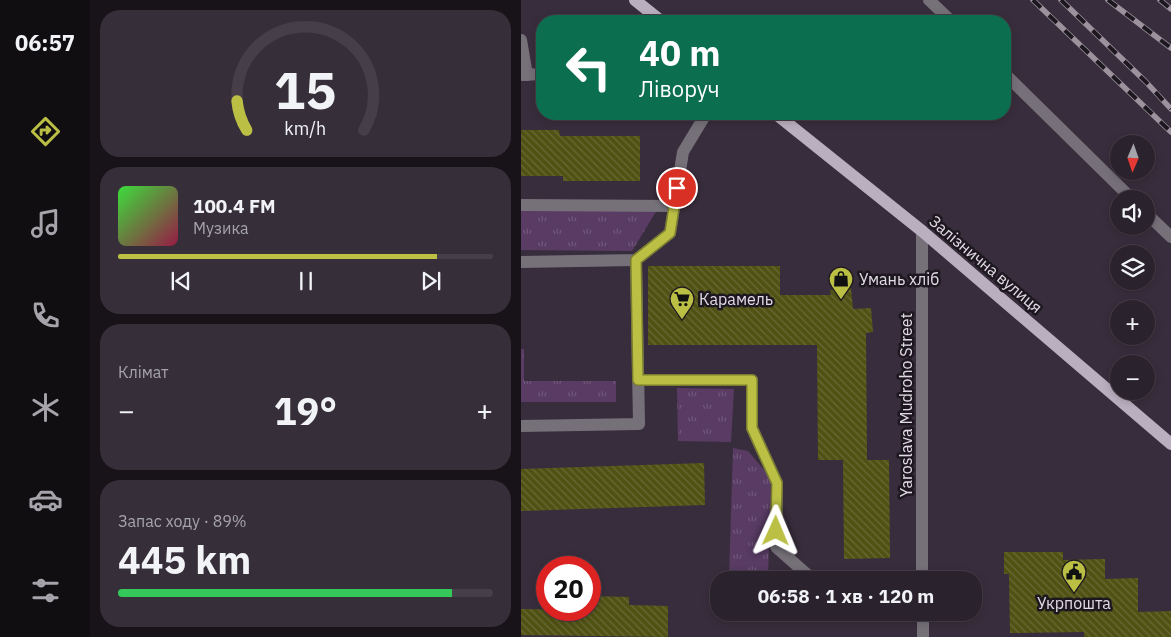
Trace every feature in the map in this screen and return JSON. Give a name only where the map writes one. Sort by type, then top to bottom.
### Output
[{"type":"main road","points":[[635,0],[654,15]]},
{"type":"main road","name":"Залізнична вулиця","points":[[783,120],[922,231],[1171,444]]},
{"type":"street","points":[[929,0],[945,15]]},
{"type":"street","points":[[521,40],[524,75]]},
{"type":"street","points":[[1011,80],[1123,190]]},
{"type":"street","points":[[521,262],[636,260],[670,233],[683,152],[702,120]]},
{"type":"street","points":[[521,205],[674,206]]},
{"type":"street","points":[[1155,222],[1171,237]]},
{"type":"street","name":"Yaroslava Mudroho Street","points":[[922,231],[923,571]]},
{"type":"street","points":[[521,426],[639,424],[636,260]]},
{"type":"street","points":[[638,380],[752,380],[752,428],[777,483],[776,547],[802,571]]},
{"type":"street","points":[[923,621],[923,637]]},
{"type":"green space","points":[[521,209],[657,210],[632,251],[521,250]]},
{"type":"green space","points":[[521,349],[524,349],[524,381],[616,381],[616,402],[521,402]]},
{"type":"green space","points":[[677,388],[734,389],[731,442],[678,441]]},
{"type":"green space","points":[[733,448],[748,451],[771,478],[768,571],[729,571]]},
{"type":"building","points":[[521,130],[559,130],[560,136],[640,136],[640,181],[563,181],[563,176],[521,176]]},
{"type":"building","points":[[648,266],[780,266],[780,295],[831,295],[830,290],[851,288],[853,309],[871,308],[873,332],[866,333],[867,460],[889,460],[890,558],[844,559],[843,460],[818,460],[817,345],[648,345]]},
{"type":"building","points":[[704,463],[705,505],[521,511],[521,469]]},
{"type":"building","name":"Укрпошта","points":[[1004,552],[1063,552],[1063,560],[1105,559],[1105,579],[1138,578],[1138,612],[1171,611],[1171,637],[1084,637],[1084,632],[1010,633],[1009,574],[1004,574]]},
{"type":"building","points":[[601,596],[629,597],[629,605],[668,606],[668,637],[521,635],[521,609],[536,609],[536,621],[601,621]]},
{"type":"railway","points":[[1033,0],[1171,132]]},
{"type":"railway","points":[[1061,0],[1146,82],[1171,109]]},
{"type":"railway","points":[[1108,0],[1171,48]]},
{"type":"railway","points":[[1160,0],[1171,9]]},
{"type":"place","name":"Умань хліб","points":[[841,300]]},
{"type":"place","name":"Карамель","points":[[682,320]]},
{"type":"place","name":"Укрпошта","points":[[1074,593]]},
{"type":"route","points":[[677,188],[670,233],[636,260],[638,380],[752,380],[752,428],[777,483],[776,531]]}]
